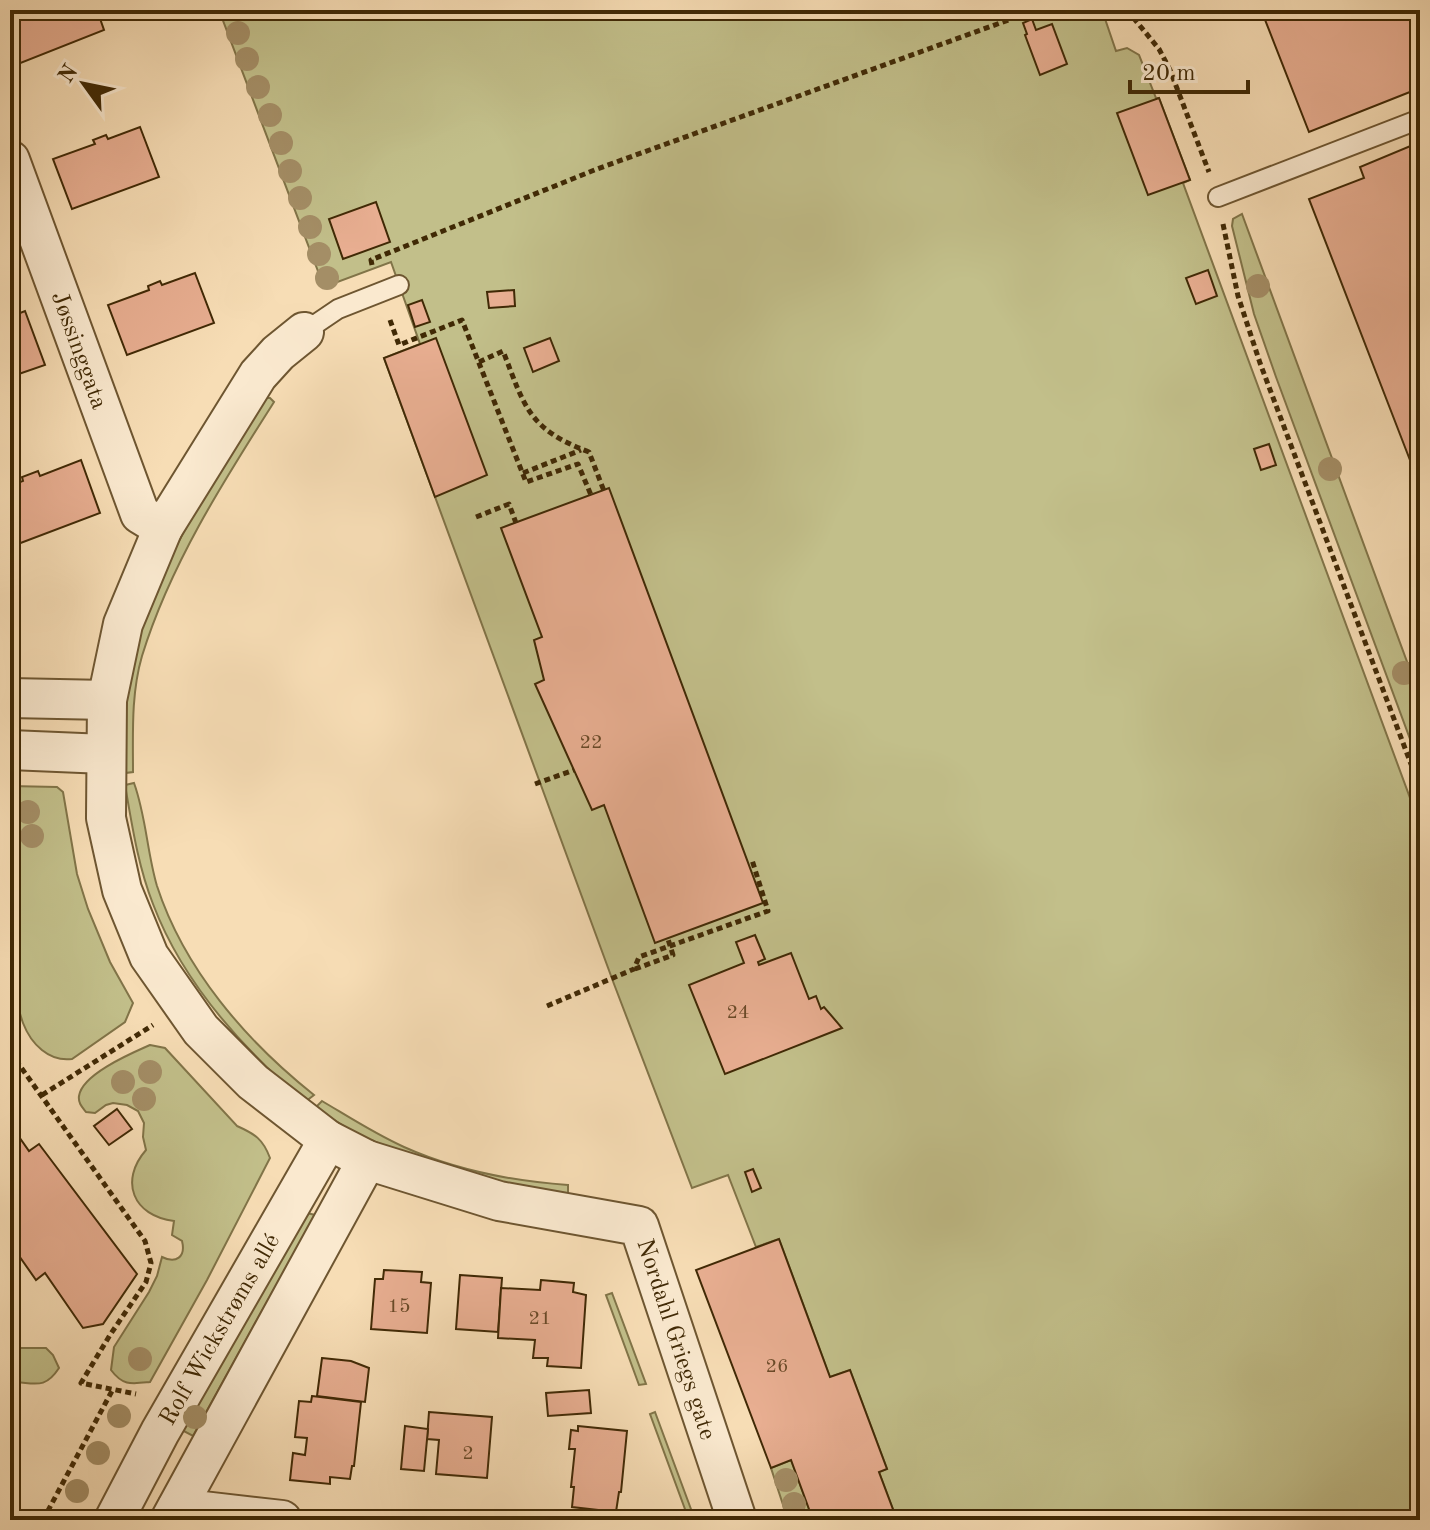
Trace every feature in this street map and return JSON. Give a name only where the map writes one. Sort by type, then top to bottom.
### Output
[{"type":"street","name":"Jøssinggata","points":[[10,160],[140,514],[163,528]]},
{"type":"street","name":"Nordahl Griegs gate","points":[[304,332],[278,353],[258,375],[163,528],[123,624],[107,700],[105,754],[106,818],[122,890],[149,956],[201,1030],[253,1082],[328,1140],[367,1160],[499,1201],[639,1226],[737,1520]]},
{"type":"street","points":[[10,698],[107,700]]},
{"type":"street","points":[[10,750],[105,754]]},
{"type":"street","name":"Rolf Wickstrøms allé","points":[[114,1520],[160,1432],[328,1140]]},
{"type":"street","name":"Rolf Wickstrøms allé","points":[[174,1514],[367,1160]]},
{"type":"street","points":[[174,1514],[282,1520]]},
{"type":"lane","points":[[1218,197],[1420,119]]},
{"type":"lane","points":[[304,332],[338,309],[399,285]]},
{"type":"path","points":[[591,495],[578,464],[526,482],[462,320],[399,345],[379,292],[371,260],[597,169],[1036,10]]},
{"type":"path","points":[[1127,10],[1159,49],[1170,70],[1218,197],[1238,296],[1260,363],[1420,788]]},
{"type":"path","points":[[479,362],[503,351],[528,411],[537,423],[567,443],[589,452],[604,491]]},
{"type":"path","points":[[523,473],[583,450]]},
{"type":"path","points":[[476,517],[509,504],[516,523]]},
{"type":"path","points":[[535,784],[574,770]]},
{"type":"path","points":[[634,969],[639,957],[768,911],[752,860]]},
{"type":"path","points":[[547,1006],[673,955],[668,939]]},
{"type":"path","points":[[42,1095],[154,1024]]},
{"type":"path","points":[[10,1052],[145,1241],[151,1263],[146,1282],[81,1383],[138,1394]]},
{"type":"path","points":[[43,1520],[113,1389]]},
{"type":"shaded area","points":[[219,10],[1102,10],[1116,51],[1127,48],[1139,55],[1190,180],[1183,183],[1420,825],[1420,1520],[897,1520],[879,1472],[887,1469],[850,1370],[830,1377],[779,1239],[756,1247],[728,1175],[692,1188],[384,358],[420,344],[391,262],[324,287]]},
{"type":"shaded area","points":[[1242,214],[1420,697],[1420,766],[1254,314],[1232,226],[1233,219]]},
{"type":"shaded area","points":[[266,398],[274,402],[199,525],[154,622],[136,685],[133,772],[125,773],[124,712],[131,669],[157,587],[197,509]]},
{"type":"shaded area","points":[[134,783],[157,886],[183,946],[220,1001],[242,1027],[314,1095],[305,1102],[237,1036],[197,987],[180,960],[153,904],[136,845],[125,785]]},
{"type":"shaded area","points":[[10,786],[57,787],[63,792],[77,874],[88,909],[110,962],[133,1003],[125,1022],[72,1059],[56,1058],[36,1044],[26,1031],[10,992]]},
{"type":"shaded area","points":[[150,1045],[165,1048],[237,1126],[261,1142],[270,1158],[150,1382],[132,1383],[119,1379],[111,1370],[114,1347],[149,1292],[162,1257],[172,1260],[179,1258],[183,1251],[182,1241],[172,1235],[174,1221],[149,1212],[134,1195],[133,1173],[146,1150],[144,1123],[138,1111],[113,1103],[95,1113],[86,1112],[79,1098],[82,1088],[98,1072]]},
{"type":"shaded area","points":[[322,1101],[383,1137],[423,1155],[484,1173],[568,1185],[568,1195],[541,1194],[390,1150],[315,1108]]},
{"type":"shaded area","points":[[299,1211],[315,1215],[193,1436],[180,1429]]},
{"type":"shaded area","points":[[612,1293],[646,1384],[639,1385],[606,1295]]},
{"type":"shaded area","points":[[10,1344],[21,1348],[46,1348],[59,1368],[43,1383],[10,1382]]},
{"type":"shaded area","points":[[655,1412],[695,1520],[689,1520],[650,1414]]},
{"type":"shaded area","points":[[791,1460],[813,1520],[788,1520],[771,1468]]},
{"type":"building","points":[[10,10],[97,10],[104,30],[18,64],[10,43]]},
{"type":"building","points":[[1420,10],[1420,88],[1309,132],[1262,12]]},
{"type":"building","points":[[1032,19],[1036,30],[1052,24],[1067,64],[1040,75],[1023,23]]},
{"type":"building","points":[[1159,98],[1190,180],[1148,195],[1117,113]]},
{"type":"building","points":[[140,127],[159,177],[72,209],[53,159],[95,144],[93,140],[106,135],[108,139]]},
{"type":"building","points":[[1420,142],[1420,486],[1309,199],[1364,178],[1360,167]]},
{"type":"building","points":[[376,202],[390,242],[343,259],[329,219]]},
{"type":"building","points":[[1208,270],[1217,296],[1196,304],[1186,278]]},
{"type":"building","points":[[195,273],[214,323],[127,355],[108,305],[149,290],[148,286],[160,281],[162,285]]},
{"type":"building","points":[[514,290],[515,306],[489,308],[487,292]]},
{"type":"building","points":[[422,300],[430,322],[415,327],[408,305]]},
{"type":"building","points":[[25,311],[45,365],[10,377],[10,317]]},
{"type":"building","points":[[436,338],[487,475],[435,497],[384,358]]},
{"type":"building","points":[[550,338],[559,361],[533,372],[524,348]]},
{"type":"building","points":[[1269,444],[1276,465],[1261,470],[1254,449]]},
{"type":"building","points":[[81,460],[100,513],[10,547],[10,486],[38,471],[40,476]]},
{"type":"building","points":[[609,488],[763,903],[655,943],[604,805],[592,810],[535,684],[544,680],[534,640],[542,637],[501,528]]},
{"type":"building","points":[[755,935],[765,959],[758,962],[759,965],[791,953],[809,999],[816,996],[821,1009],[824,1007],[842,1028],[725,1074],[689,985],[744,963],[736,942]]},
{"type":"building","points":[[117,1109],[132,1129],[109,1145],[94,1126]]},
{"type":"building","points":[[10,1124],[29,1151],[39,1144],[137,1274],[103,1324],[83,1328],[45,1273],[36,1280],[10,1243]]},
{"type":"building","points":[[753,1169],[761,1188],[752,1192],[745,1172]]},
{"type":"building","points":[[779,1239],[830,1377],[850,1370],[887,1469],[879,1472],[897,1520],[813,1520],[791,1460],[771,1468],[696,1270]]},
{"type":"building","points":[[384,1270],[422,1272],[421,1282],[431,1283],[427,1333],[371,1329],[375,1279],[383,1279]]},
{"type":"building","points":[[460,1275],[502,1278],[498,1332],[456,1329]]},
{"type":"building","points":[[541,1280],[574,1283],[573,1292],[586,1295],[581,1368],[547,1366],[548,1358],[533,1358],[535,1340],[498,1338],[501,1288],[540,1290]]},
{"type":"building","points":[[322,1358],[351,1361],[369,1368],[365,1402],[317,1396]]},
{"type":"building","points":[[589,1390],[591,1413],[548,1416],[546,1393]]},
{"type":"building","points":[[312,1396],[361,1402],[350,1479],[330,1477],[330,1484],[290,1480],[293,1453],[305,1455],[307,1438],[295,1437],[299,1401],[311,1402]]},
{"type":"building","points":[[429,1412],[492,1417],[487,1478],[436,1474],[439,1440],[427,1439]]},
{"type":"building","points":[[405,1426],[428,1429],[424,1471],[401,1469]]},
{"type":"building","points":[[578,1426],[627,1431],[616,1512],[572,1507],[575,1449],[569,1449],[571,1430],[578,1431]]}]
